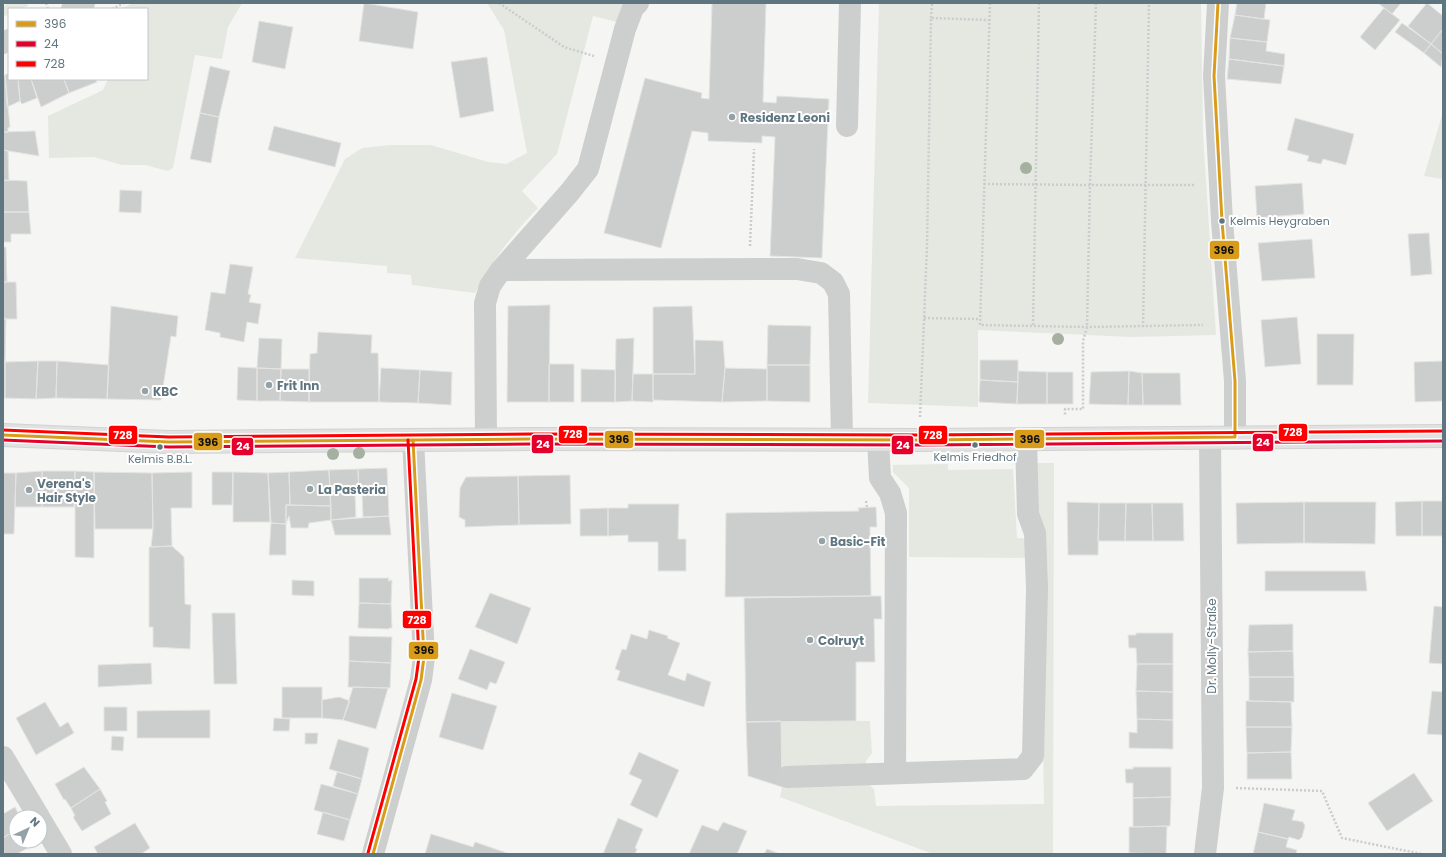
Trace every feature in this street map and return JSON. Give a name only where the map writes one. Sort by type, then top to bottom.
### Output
[{"type":"main road","points":[[3,435],[169,442],[413,440],[920,440],[1443,436]]},
{"type":"street","points":[[74,8],[84,3]]},
{"type":"street","points":[[486,440],[485,303],[490,286],[500,270],[569,193],[588,169],[628,22],[633,8],[638,3]]},
{"type":"street","points":[[847,126],[850,3]]},
{"type":"street","points":[[1218,3],[1214,76],[1222,221],[1235,381],[1235,437]]},
{"type":"street","points":[[500,270],[750,268],[797,269],[821,273],[833,282],[839,294],[842,439]]},
{"type":"street","name":"Dr. Molly-Straße","points":[[1205,854],[1212,788],[1210,437]]},
{"type":"street","points":[[787,776],[1023,769],[1033,756],[1037,589],[1035,533],[1028,514],[1026,439]]},
{"type":"street","points":[[373,854],[421,680],[424,657],[413,440]]},
{"type":"street","points":[[878,440],[880,478],[890,493],[896,514],[895,772]]},
{"type":"street","points":[[3,757],[35,809]]},
{"type":"street","points":[[48,832],[61,854]]},
{"type":"path","points":[[114,8],[124,3]]},
{"type":"path","points":[[499,3],[564,47],[616,62]]},
{"type":"path","points":[[920,440],[927,247],[932,3]]},
{"type":"path","points":[[990,3],[980,325],[1087,327],[1203,326]]},
{"type":"path","points":[[1033,325],[1039,3]]},
{"type":"path","points":[[1083,403],[1083,341],[1087,327],[1096,3]]},
{"type":"path","points":[[1143,327],[1147,185],[1149,3]]},
{"type":"path","points":[[931,18],[989,20]]},
{"type":"path","points":[[750,268],[754,149]]},
{"type":"path","points":[[984,184],[1196,186]]},
{"type":"path","points":[[924,318],[980,319]]},
{"type":"path","points":[[1212,788],[1322,791],[1342,838],[1422,854]]},
{"type":"shaded area","points":[[7,3],[27,3],[28,6],[23,8],[8,8],[8,15],[4,16],[3,8]]},
{"type":"shaded area","points":[[133,3],[242,3],[228,27],[222,59],[195,55],[173,168],[168,171],[145,165],[122,165],[94,157],[49,158],[48,116],[103,90],[108,80],[148,80],[148,8],[122,8]]},
{"type":"shaded area","points":[[487,3],[626,3],[617,22],[593,16],[557,154],[522,191],[538,208],[504,248],[489,269],[475,293],[412,285],[411,275],[387,273],[387,266],[295,258],[345,159],[362,148],[391,145],[431,145],[488,162],[506,164],[527,153],[504,30]]},
{"type":"shaded area","points":[[879,3],[1201,3],[1203,134],[1216,335],[1131,337],[978,330],[978,407],[868,403]]},
{"type":"shaded area","points":[[1443,112],[1443,179],[1424,176]]},
{"type":"shaded area","points":[[1030,463],[1054,463],[1053,854],[933,854],[780,797],[782,787],[781,721],[870,721],[872,753],[866,761],[868,784],[874,789],[876,806],[1044,804],[1042,684]]},
{"type":"shaded area","points":[[948,464],[948,470],[1013,469],[1017,538],[1031,539],[1032,558],[909,557],[909,488],[893,472],[893,465]]},
{"type":"building","points":[[364,3],[418,12],[413,49],[359,41]]},
{"type":"building","name":"Residenz Leoni","points":[[712,3],[766,3],[763,102],[776,103],[777,96],[829,99],[822,258],[770,256],[775,137],[762,136],[762,143],[708,141],[708,133],[692,131],[661,248],[604,233],[645,78],[702,93],[701,98],[709,99]]},
{"type":"building","points":[[1237,3],[1266,3],[1264,19],[1235,15]]},
{"type":"building","points":[[1378,3],[1401,3],[1392,14]]},
{"type":"building","points":[[1427,3],[1443,16],[1443,29],[1431,44],[1408,26]]},
{"type":"building","points":[[1384,8],[1400,20],[1375,50],[1360,37]]},
{"type":"building","points":[[1235,15],[1270,20],[1267,42],[1230,38]]},
{"type":"building","points":[[259,21],[293,27],[285,69],[252,62]]},
{"type":"building","points":[[1402,23],[1431,44],[1424,53],[1395,32]]},
{"type":"building","points":[[1443,29],[1443,54],[1431,44]]},
{"type":"building","points":[[1230,38],[1267,42],[1266,51],[1285,54],[1284,66],[1229,59]]},
{"type":"building","points":[[1431,44],[1443,54],[1441,67],[1424,53]]},
{"type":"building","points":[[487,57],[494,111],[460,118],[451,62]]},
{"type":"building","points":[[1229,59],[1284,66],[1281,84],[1227,79]]},
{"type":"building","points":[[210,66],[230,71],[219,117],[200,113]]},
{"type":"building","points":[[8,74],[8,80],[18,80],[20,101],[7,107],[5,75]]},
{"type":"building","points":[[5,75],[10,127],[8,128],[8,132],[3,132],[3,76]]},
{"type":"building","points":[[18,80],[31,80],[37,98],[22,104],[20,101]]},
{"type":"building","points":[[31,80],[64,80],[69,93],[41,107]]},
{"type":"building","points":[[64,80],[96,80],[97,82],[69,93]]},
{"type":"building","points":[[200,113],[219,117],[211,163],[190,159]]},
{"type":"building","points":[[1295,118],[1354,134],[1346,165],[1323,159],[1321,164],[1307,161],[1309,156],[1287,150]]},
{"type":"building","points":[[274,126],[341,143],[335,167],[268,150]]},
{"type":"building","points":[[35,131],[39,156],[3,150],[3,132]]},
{"type":"building","points":[[3,150],[8,151],[9,181],[3,180]]},
{"type":"building","points":[[3,180],[27,181],[29,212],[3,212]]},
{"type":"building","points":[[1302,183],[1304,214],[1257,218],[1255,186]]},
{"type":"building","points":[[120,190],[142,191],[141,213],[119,212]]},
{"type":"building","points":[[3,212],[29,212],[31,234],[11,234],[11,242],[3,242]]},
{"type":"building","points":[[1429,233],[1432,274],[1411,276],[1408,234]]},
{"type":"building","points":[[1312,239],[1315,278],[1262,281],[1258,243]]},
{"type":"building","points":[[3,247],[6,247],[7,282],[3,282]]},
{"type":"building","points":[[230,264],[253,267],[248,294],[251,295],[249,302],[261,304],[258,324],[247,322],[244,342],[220,337],[220,333],[205,330],[211,292],[225,294]]},
{"type":"building","points":[[3,282],[16,282],[17,319],[3,319]]},
{"type":"building","points":[[550,305],[549,402],[507,402],[508,306]]},
{"type":"building","points":[[111,306],[178,316],[176,337],[171,336],[161,400],[107,399]]},
{"type":"building","points":[[692,306],[695,374],[653,374],[653,307]]},
{"type":"building","points":[[1297,317],[1301,364],[1265,367],[1261,320]]},
{"type":"building","points":[[6,318],[5,362],[3,362],[3,319]]},
{"type":"building","points":[[768,325],[811,326],[810,365],[767,365]]},
{"type":"building","points":[[318,332],[372,335],[371,353],[378,353],[379,402],[309,402],[310,354],[317,353]]},
{"type":"building","points":[[1317,334],[1354,334],[1353,385],[1317,385]]},
{"type":"building","points":[[259,338],[282,339],[281,369],[257,368]]},
{"type":"building","points":[[634,338],[632,401],[615,402],[616,339]]},
{"type":"building","points":[[695,340],[723,341],[725,368],[722,402],[653,400],[653,374],[695,374]]},
{"type":"building","points":[[980,360],[1018,360],[1018,382],[980,380]]},
{"type":"building","points":[[38,361],[36,399],[5,398],[5,362]]},
{"type":"building","points":[[38,361],[57,361],[56,398],[36,399]]},
{"type":"building","points":[[57,361],[109,365],[107,399],[56,398]]},
{"type":"building","points":[[1443,361],[1443,401],[1415,402],[1414,362]]},
{"type":"building","points":[[3,362],[5,362],[5,398],[3,398]]},
{"type":"building","points":[[549,364],[574,364],[574,402],[549,402]]},
{"type":"building","points":[[767,365],[810,365],[810,402],[767,401]]},
{"type":"building","points":[[238,367],[257,368],[257,401],[237,400]]},
{"type":"building","name":"Frit Inn","points":[[257,368],[281,369],[280,401],[257,401]]},
{"type":"building","points":[[381,368],[420,370],[418,403],[379,402]]},
{"type":"building","points":[[725,368],[767,369],[767,401],[722,402]]},
{"type":"building","points":[[281,369],[309,369],[309,402],[280,401]]},
{"type":"building","points":[[581,369],[615,370],[615,402],[581,402]]},
{"type":"building","points":[[420,370],[452,372],[451,405],[418,403]]},
{"type":"building","points":[[1018,371],[1047,372],[1047,404],[1017,404]]},
{"type":"building","points":[[1129,371],[1142,373],[1143,405],[1128,405]]},
{"type":"building","points":[[1129,371],[1128,405],[1089,404],[1091,372]]},
{"type":"building","points":[[1047,372],[1073,372],[1073,404],[1047,404]]},
{"type":"building","points":[[1142,373],[1180,373],[1181,405],[1143,405]]},
{"type":"building","points":[[633,374],[653,374],[653,402],[632,401]]},
{"type":"building","points":[[980,380],[1018,382],[1017,404],[979,402]]},
{"type":"building","points":[[387,468],[389,516],[363,517],[362,494],[359,493],[358,469]]},
{"type":"building","points":[[358,469],[359,493],[355,494],[356,517],[331,520],[329,470]]},
{"type":"building","name":"La Pasteria","points":[[329,470],[331,506],[290,505],[289,472]]},
{"type":"building","name":"Verena's Hair Style","points":[[42,471],[42,507],[15,507],[16,473]]},
{"type":"building","points":[[42,471],[75,471],[74,507],[42,507]]},
{"type":"building","points":[[75,471],[94,472],[94,558],[75,557]]},
{"type":"building","points":[[94,472],[152,473],[153,529],[95,529]]},
{"type":"building","points":[[192,472],[192,508],[171,508],[172,546],[151,547],[153,529],[152,473]]},
{"type":"building","points":[[212,472],[233,472],[232,505],[212,505]]},
{"type":"building","points":[[233,472],[268,473],[270,522],[233,522]]},
{"type":"building","points":[[289,472],[290,505],[286,505],[286,524],[271,523],[268,473]]},
{"type":"building","points":[[3,473],[16,473],[14,534],[3,534]]},
{"type":"building","points":[[570,475],[571,524],[519,525],[518,476]]},
{"type":"building","points":[[518,476],[519,525],[465,527],[465,520],[459,517],[460,488],[466,477]]},
{"type":"building","points":[[1422,501],[1422,536],[1396,536],[1395,502]]},
{"type":"building","points":[[1422,501],[1443,501],[1443,536],[1422,536]]},
{"type":"building","points":[[1067,502],[1099,503],[1098,555],[1068,555]]},
{"type":"building","points":[[1304,502],[1376,502],[1375,544],[1304,543]]},
{"type":"building","points":[[1304,502],[1304,543],[1237,544],[1236,503]]},
{"type":"building","points":[[1099,503],[1126,503],[1125,541],[1098,541]]},
{"type":"building","points":[[1126,503],[1152,503],[1153,541],[1125,541]]},
{"type":"building","points":[[1152,503],[1183,503],[1184,541],[1153,541]]},
{"type":"building","points":[[628,504],[679,504],[678,539],[686,539],[686,571],[658,571],[658,542],[628,542],[628,535],[608,536],[608,508],[628,508]]},
{"type":"building","points":[[286,505],[331,506],[331,520],[309,523],[308,528],[291,528],[289,516],[286,524]]},
{"type":"building","points":[[876,507],[877,527],[870,527],[871,596],[725,597],[726,513],[859,511],[858,508]]},
{"type":"building","points":[[608,508],[608,536],[580,536],[580,509]]},
{"type":"building","points":[[389,516],[391,535],[335,535],[331,520]]},
{"type":"building","points":[[271,523],[286,524],[286,555],[269,555]]},
{"type":"building","points":[[172,546],[184,557],[185,604],[191,605],[190,649],[153,647],[153,627],[149,627],[149,547]]},
{"type":"building","points":[[1265,571],[1365,571],[1367,591],[1265,591]]},
{"type":"building","points":[[359,578],[389,578],[388,581],[392,580],[391,604],[359,603]]},
{"type":"building","points":[[292,580],[314,581],[314,596],[292,595]]},
{"type":"building","points":[[490,593],[531,608],[517,644],[475,627]]},
{"type":"building","name":"Colruyt","points":[[881,596],[882,619],[874,619],[875,662],[856,662],[856,721],[746,722],[744,598]]},
{"type":"building","points":[[359,603],[391,604],[392,628],[358,628]]},
{"type":"building","points":[[1434,606],[1443,607],[1443,664],[1429,663]]},
{"type":"building","points":[[212,613],[235,613],[237,684],[214,684]]},
{"type":"building","points":[[1293,624],[1293,651],[1248,652],[1249,625]]},
{"type":"building","points":[[649,630],[668,636],[667,638],[680,643],[668,675],[685,681],[687,673],[711,682],[704,707],[617,680],[620,671],[615,669],[622,649],[626,650],[631,634],[647,639]]},
{"type":"building","points":[[1136,633],[1173,633],[1173,664],[1137,664],[1136,648],[1129,648],[1128,635],[1136,635]]},
{"type":"building","points":[[349,636],[392,637],[391,663],[349,661]]},
{"type":"building","points":[[470,649],[505,662],[496,684],[490,682],[487,690],[458,679]]},
{"type":"building","points":[[1293,651],[1294,677],[1249,677],[1248,652]]},
{"type":"building","points":[[349,661],[391,663],[390,688],[348,687]]},
{"type":"building","points":[[151,663],[152,684],[98,687],[98,665]]},
{"type":"building","points":[[1137,664],[1173,664],[1173,692],[1136,691]]},
{"type":"building","points":[[1249,677],[1294,677],[1294,702],[1249,701]]},
{"type":"building","points":[[282,687],[322,687],[322,718],[282,718]]},
{"type":"building","points":[[353,687],[388,688],[376,729],[343,720]]},
{"type":"building","points":[[1136,691],[1173,692],[1173,720],[1137,719]]},
{"type":"building","points":[[1432,691],[1443,692],[1443,735],[1427,734]]},
{"type":"building","points":[[452,693],[497,706],[483,750],[439,737]]},
{"type":"building","points":[[339,697],[350,701],[343,720],[322,718],[322,700]]},
{"type":"building","points":[[1246,701],[1291,702],[1292,727],[1246,727]]},
{"type":"building","points":[[45,702],[60,727],[68,722],[74,733],[36,755],[16,718]]},
{"type":"building","points":[[104,707],[127,707],[127,731],[104,731]]},
{"type":"building","points":[[210,710],[210,738],[137,738],[137,711]]},
{"type":"building","points":[[274,718],[290,719],[289,731],[273,731]]},
{"type":"building","points":[[1137,719],[1173,720],[1173,749],[1129,748],[1129,732],[1137,733]]},
{"type":"building","points":[[781,721],[782,787],[748,776],[746,722]]},
{"type":"building","points":[[1246,727],[1292,727],[1291,752],[1247,753]]},
{"type":"building","points":[[305,733],[318,733],[317,744],[305,744]]},
{"type":"building","points":[[112,736],[124,737],[123,751],[111,750]]},
{"type":"building","points":[[338,739],[369,748],[362,779],[329,769]]},
{"type":"building","points":[[639,752],[679,770],[657,818],[630,805],[642,780],[629,774]]},
{"type":"building","points":[[1291,752],[1292,779],[1247,779],[1247,753]]},
{"type":"building","points":[[84,767],[100,789],[71,808],[65,799],[64,800],[55,784]]},
{"type":"building","points":[[1133,767],[1171,767],[1171,797],[1133,798],[1133,783],[1126,783],[1125,769],[1133,769]]},
{"type":"building","points":[[337,772],[362,779],[358,794],[333,786]]},
{"type":"building","points":[[1414,773],[1433,801],[1387,831],[1368,803]]},
{"type":"building","points":[[321,784],[358,794],[350,820],[314,810]]},
{"type":"building","points":[[100,789],[107,801],[105,802],[111,814],[82,831],[73,817],[75,816],[71,808]]},
{"type":"building","points":[[1171,797],[1170,826],[1133,827],[1133,798]]},
{"type":"building","points":[[1264,803],[1295,810],[1292,820],[1303,822],[1305,826],[1302,837],[1299,840],[1289,837],[1288,839],[1258,832]]},
{"type":"building","points":[[8,811],[8,835],[3,838],[3,814]]},
{"type":"building","points":[[323,812],[350,820],[344,841],[317,834]]},
{"type":"building","points":[[618,818],[643,829],[635,848],[637,849],[635,854],[603,854]]},
{"type":"building","points":[[723,822],[747,831],[737,854],[689,854],[702,825],[718,831]]},
{"type":"building","points":[[135,823],[150,848],[141,854],[98,854],[94,847]]},
{"type":"building","points":[[1167,826],[1166,854],[1129,853],[1129,827]]},
{"type":"building","points":[[1258,832],[1288,839],[1286,847],[1297,850],[1296,854],[1253,854]]},
{"type":"building","points":[[431,834],[473,847],[475,842],[510,854],[425,854]]},
{"type":"building","points":[[8,835],[8,849],[26,849],[17,854],[4,854],[3,838]]},
{"type":"building","points":[[767,849],[780,854],[764,854]]},
{"type":"transit line","name":"396","points":[[1218,3],[1214,76],[1222,221],[1235,381],[1235,437]]},
{"type":"transit line","name":"728","points":[[3,430],[169,437],[530,434],[920,435],[1443,431]]},
{"type":"transit line","name":"396","points":[[3,435],[169,442],[530,439],[920,440],[1235,437]]},
{"type":"transit line","name":"24","points":[[3,440],[169,447],[530,444],[920,445],[1443,441]]},
{"type":"transit line","name":"728","points":[[368,853],[416,679],[419,657],[408,440]]},
{"type":"transit line","name":"396","points":[[373,854],[421,680],[424,657],[413,440]]},
{"type":"place","name":"Residenz Leoni","points":[[732,117]]},
{"type":"place","name":"Kelmis Heygraben","points":[[1222,221]]},
{"type":"place","name":"Frit Inn","points":[[269,385]]},
{"type":"place","name":"KBC","points":[[145,391]]},
{"type":"place","name":"Kelmis Friedhof","points":[[975,445]]},
{"type":"place","name":"Kelmis B.B.L.","points":[[160,447]]},
{"type":"place","name":"La Pasteria","points":[[310,489]]},
{"type":"place","name":"Verena's Hair Style","points":[[29,490]]},
{"type":"place","name":"Basic-Fit","points":[[822,541]]},
{"type":"place","name":"Colruyt","points":[[810,640]]}]
